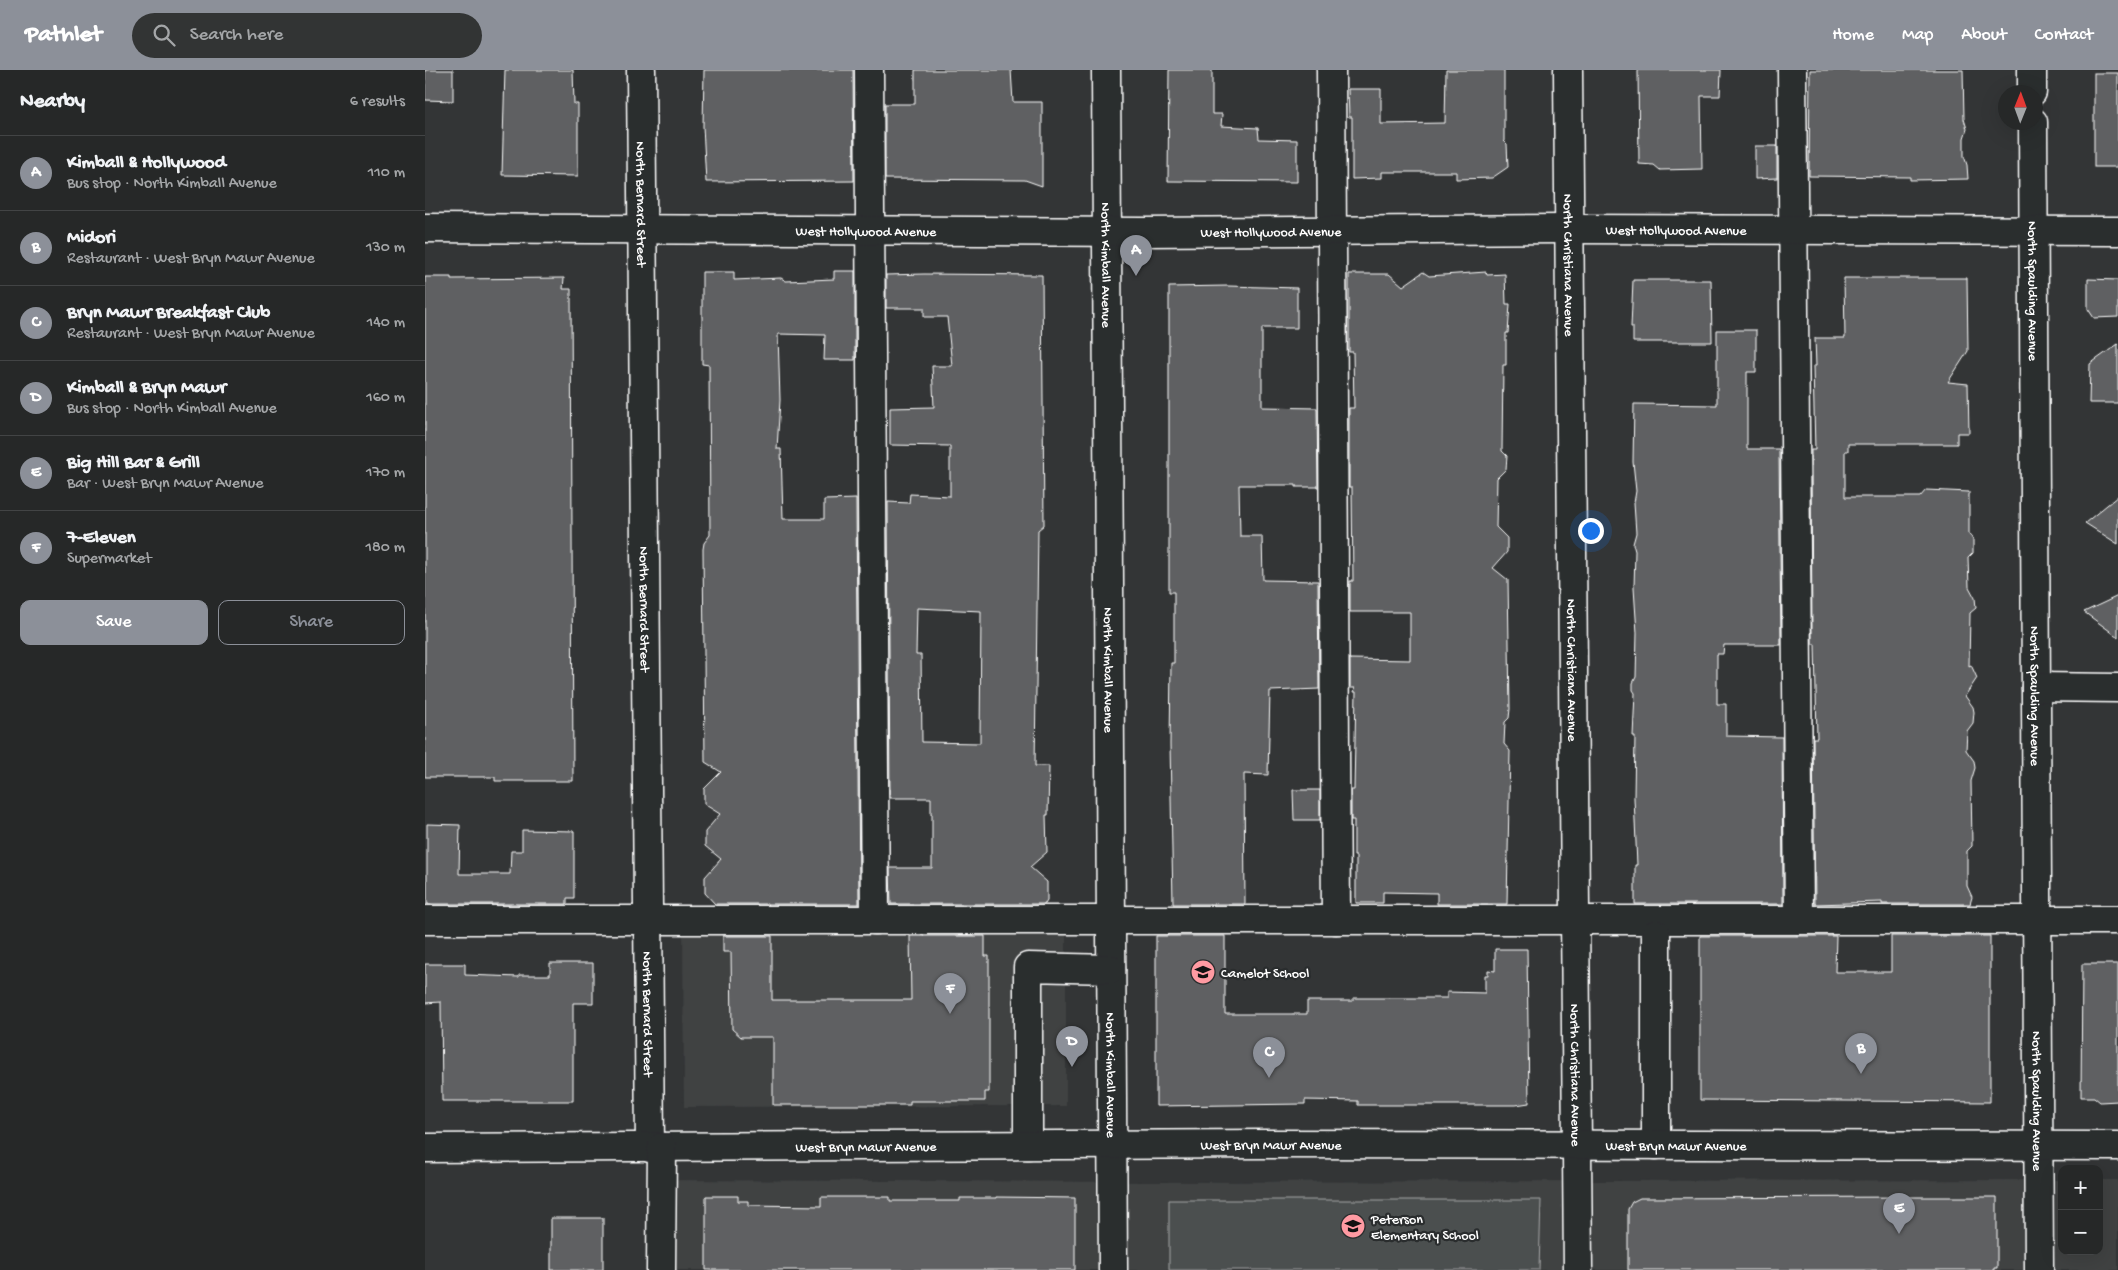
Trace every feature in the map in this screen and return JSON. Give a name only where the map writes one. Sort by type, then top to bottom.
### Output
[{"type":"street","name":"North Bernard Street","points":[[641,70],[648,919],[661,1270]]},
{"type":"street","points":[[869,70],[875,920]]},
{"type":"street","name":"North Kimball Avenue","points":[[1106,70],[1113,1270]]},
{"type":"street","points":[[1331,70],[1336,920]]},
{"type":"street","name":"North Christiana Avenue","points":[[1568,70],[1576,920],[1577,1270]]},
{"type":"street","points":[[1792,70],[1799,920]]},
{"type":"street","points":[[2032,70],[2033,85]]},
{"type":"street","name":"North Spaulding Avenue","points":[[2033,130],[2039,1270]]},
{"type":"street","name":"West Hollywood Avenue","points":[[425,228],[1107,232],[1569,229],[2118,231]]},
{"type":"street","points":[[2035,688],[2118,688]]},
{"type":"street","points":[[425,920],[2118,920]]},
{"type":"street","points":[[1656,934],[1656,1145]]},
{"type":"street","points":[[1027,1145],[1028,968],[1111,970]]},
{"type":"street","name":"West Bryn Mawr Avenue","points":[[425,1148],[1027,1145],[2118,1146]]},
{"type":"shaded area","points":[[683,919],[1066,919],[1066,1106],[684,1107]]},
{"type":"shaded area","points":[[647,1180],[1148,1182],[2058,1180],[2058,1255],[2103,1255],[2103,1180],[2118,1180],[2118,1270],[647,1270]]},
{"type":"shaded area","name":"Peterson Elementary School","points":[[1169,1200],[1541,1200],[1539,1270],[1169,1270]]},
{"type":"building","points":[[425,70],[453,70],[453,101],[425,100]]},
{"type":"building","points":[[505,70],[573,70],[574,104],[578,104],[578,176],[502,175]]},
{"type":"building","points":[[704,70],[853,70],[854,181],[706,182],[703,126]]},
{"type":"building","points":[[915,70],[1011,70],[1013,102],[1042,102],[1042,186],[1025,180],[885,179],[885,104],[915,104]]},
{"type":"building","points":[[1169,70],[1212,70],[1212,114],[1222,114],[1221,126],[1258,128],[1259,139],[1297,140],[1297,182],[1168,181]]},
{"type":"building","points":[[1446,70],[1504,70],[1504,141],[1507,144],[1508,167],[1492,178],[1456,179],[1456,172],[1382,172],[1382,178],[1352,179],[1352,117],[1349,117],[1348,89],[1381,89],[1381,124],[1445,123]]},
{"type":"building","points":[[1638,70],[1721,70],[1720,96],[1701,96],[1702,169],[1660,170],[1654,165],[1639,164]]},
{"type":"building","points":[[1810,70],[1963,70],[1964,119],[1967,129],[1964,138],[1964,156],[1968,179],[1910,180],[1910,177],[1809,176]]},
{"type":"building","points":[[2094,73],[2118,73],[2118,167],[2094,167]]},
{"type":"building","points":[[1755,146],[1777,146],[1777,178],[1755,179]]},
{"type":"building","points":[[834,271],[855,271],[855,360],[824,360],[825,335],[778,334],[780,400],[777,449],[781,449],[783,519],[824,519],[824,500],[856,499],[859,904],[715,904],[705,893],[705,877],[721,859],[705,846],[705,832],[720,814],[704,804],[704,789],[721,772],[705,762],[703,549],[704,543],[710,535],[709,365],[702,364],[702,272],[734,272],[734,280],[781,278],[786,281],[834,279]]},
{"type":"building","points":[[1423,272],[1429,276],[1486,272],[1487,275],[1505,274],[1506,304],[1510,304],[1508,333],[1506,333],[1506,365],[1503,365],[1502,451],[1507,456],[1506,469],[1497,478],[1496,527],[1507,538],[1507,552],[1493,568],[1508,580],[1510,709],[1509,718],[1505,722],[1504,744],[1510,751],[1507,904],[1437,904],[1437,893],[1383,892],[1383,903],[1356,903],[1356,856],[1354,856],[1354,820],[1351,820],[1351,790],[1354,790],[1356,692],[1354,692],[1355,688],[1350,688],[1350,659],[1410,660],[1410,612],[1350,612],[1350,581],[1353,581],[1352,487],[1349,487],[1349,408],[1354,408],[1353,352],[1349,352],[1349,274],[1389,274],[1403,286]]},
{"type":"building","points":[[886,275],[1042,275],[1044,525],[1038,530],[1035,766],[1049,766],[1048,815],[1046,815],[1047,852],[1030,867],[1047,882],[1047,901],[1045,904],[891,904],[890,868],[932,868],[932,814],[931,798],[890,798],[888,502],[909,503],[910,494],[950,496],[950,446],[890,445],[890,408],[934,407],[932,366],[952,366],[947,317],[924,317],[924,308],[886,308]],"holes":[[[917,608],[981,611],[980,743],[922,742],[921,655],[916,655]]]},
{"type":"building","points":[[425,277],[451,277],[451,279],[564,278],[563,289],[571,289],[573,781],[495,781],[495,777],[425,777]]},
{"type":"building","points":[[1844,278],[1967,278],[1968,351],[1948,382],[1968,384],[1969,433],[1957,433],[1957,444],[1848,444],[1848,451],[1845,451],[1845,497],[1920,497],[1926,490],[1969,492],[1969,533],[1973,539],[1973,553],[1968,558],[1969,587],[1975,598],[1976,608],[1970,613],[1969,666],[1971,665],[1977,678],[1965,696],[1973,707],[1974,712],[1973,723],[1967,731],[1966,750],[1974,761],[1975,768],[1971,781],[1972,846],[1967,851],[1967,886],[1972,897],[1970,904],[1882,904],[1882,902],[1815,904],[1813,738],[1817,738],[1815,644],[1812,644],[1811,450],[1815,450],[1813,366],[1816,366],[1815,338],[1845,338]]},
{"type":"building","points":[[2088,279],[2118,280],[2118,317],[2094,318],[2088,309]]},
{"type":"building","points":[[1633,280],[1711,280],[1712,342],[1633,342],[1633,327],[1631,327]]},
{"type":"building","points":[[1169,287],[1297,288],[1297,328],[1262,328],[1262,407],[1317,408],[1318,487],[1239,485],[1240,536],[1262,536],[1263,580],[1318,581],[1319,689],[1270,691],[1268,775],[1244,774],[1245,904],[1173,904],[1170,744],[1171,663],[1174,663],[1174,592],[1169,592]]},
{"type":"building","points":[[1717,330],[1756,330],[1756,372],[1747,372],[1747,449],[1779,449],[1781,645],[1724,645],[1723,654],[1717,654],[1717,704],[1726,704],[1726,736],[1782,737],[1783,904],[1635,904],[1635,865],[1637,865],[1634,798],[1635,736],[1633,736],[1635,693],[1633,683],[1636,677],[1637,633],[1634,588],[1635,551],[1633,544],[1636,533],[1634,503],[1636,491],[1633,462],[1634,404],[1717,405]]},
{"type":"building","points":[[2118,344],[2118,403],[2089,403],[2090,364]]},
{"type":"building","points":[[2118,496],[2118,544],[2085,523]]},
{"type":"building","points":[[2118,596],[2118,637],[2084,612]]},
{"type":"building","points":[[1293,790],[1320,790],[1320,820],[1294,820]]},
{"type":"building","points":[[427,824],[460,825],[459,874],[510,874],[511,851],[522,851],[522,830],[574,831],[574,898],[567,898],[567,904],[427,904]]},
{"type":"building","points":[[723,936],[772,936],[772,1000],[911,1000],[910,936],[985,936],[985,956],[989,956],[989,1092],[985,1092],[985,1101],[910,1101],[910,1105],[773,1105],[773,1037],[741,1037],[732,1029],[731,952],[723,952]]},
{"type":"building","points":[[1156,936],[1225,936],[1225,1014],[1307,1014],[1307,1001],[1353,1001],[1353,998],[1447,998],[1447,992],[1485,993],[1485,975],[1488,975],[1488,970],[1495,971],[1495,949],[1527,949],[1529,1103],[1516,1105],[1358,1105],[1358,1101],[1305,1100],[1305,1104],[1156,1106]]},
{"type":"building","points":[[1700,936],[1836,936],[1835,972],[1891,972],[1891,936],[1990,936],[1990,1102],[1700,1100]]},
{"type":"building","points":[[550,963],[593,963],[593,1003],[573,1003],[573,1101],[442,1101],[441,1002],[425,1003],[425,964],[465,964],[465,975],[519,977],[519,975],[550,975]]},
{"type":"building","points":[[2082,964],[2118,964],[2118,1101],[2100,1102],[2094,1097],[2081,1097]]},
{"type":"building","points":[[706,1196],[738,1196],[738,1201],[748,1201],[748,1205],[821,1206],[821,1197],[890,1197],[890,1201],[960,1201],[960,1198],[996,1197],[1075,1198],[1075,1270],[706,1270]]},
{"type":"building","points":[[1997,1197],[1997,1268],[1994,1268],[1994,1270],[1628,1270],[1628,1209],[1632,1202],[1640,1198]]},
{"type":"building","points":[[551,1218],[603,1218],[603,1270],[551,1270]]},
{"type":"place","name":"Kimball & Hollywood","points":[[1136,276]]},
{"type":"place","name":"Camelot School","points":[[1203,972]]},
{"type":"place","name":"7-Eleven","points":[[950,1014]]},
{"type":"place","name":"Kimball & Bryn Mawr","points":[[1072,1067]]},
{"type":"place","name":"Midori","points":[[1861,1074]]},
{"type":"place","name":"Bryn Mawr Breakfast Club","points":[[1269,1078]]},
{"type":"place","name":"Peterson Elementary School","points":[[1353,1226]]},
{"type":"place","name":"Big Hill Bar & Grill","points":[[1899,1234]]}]
